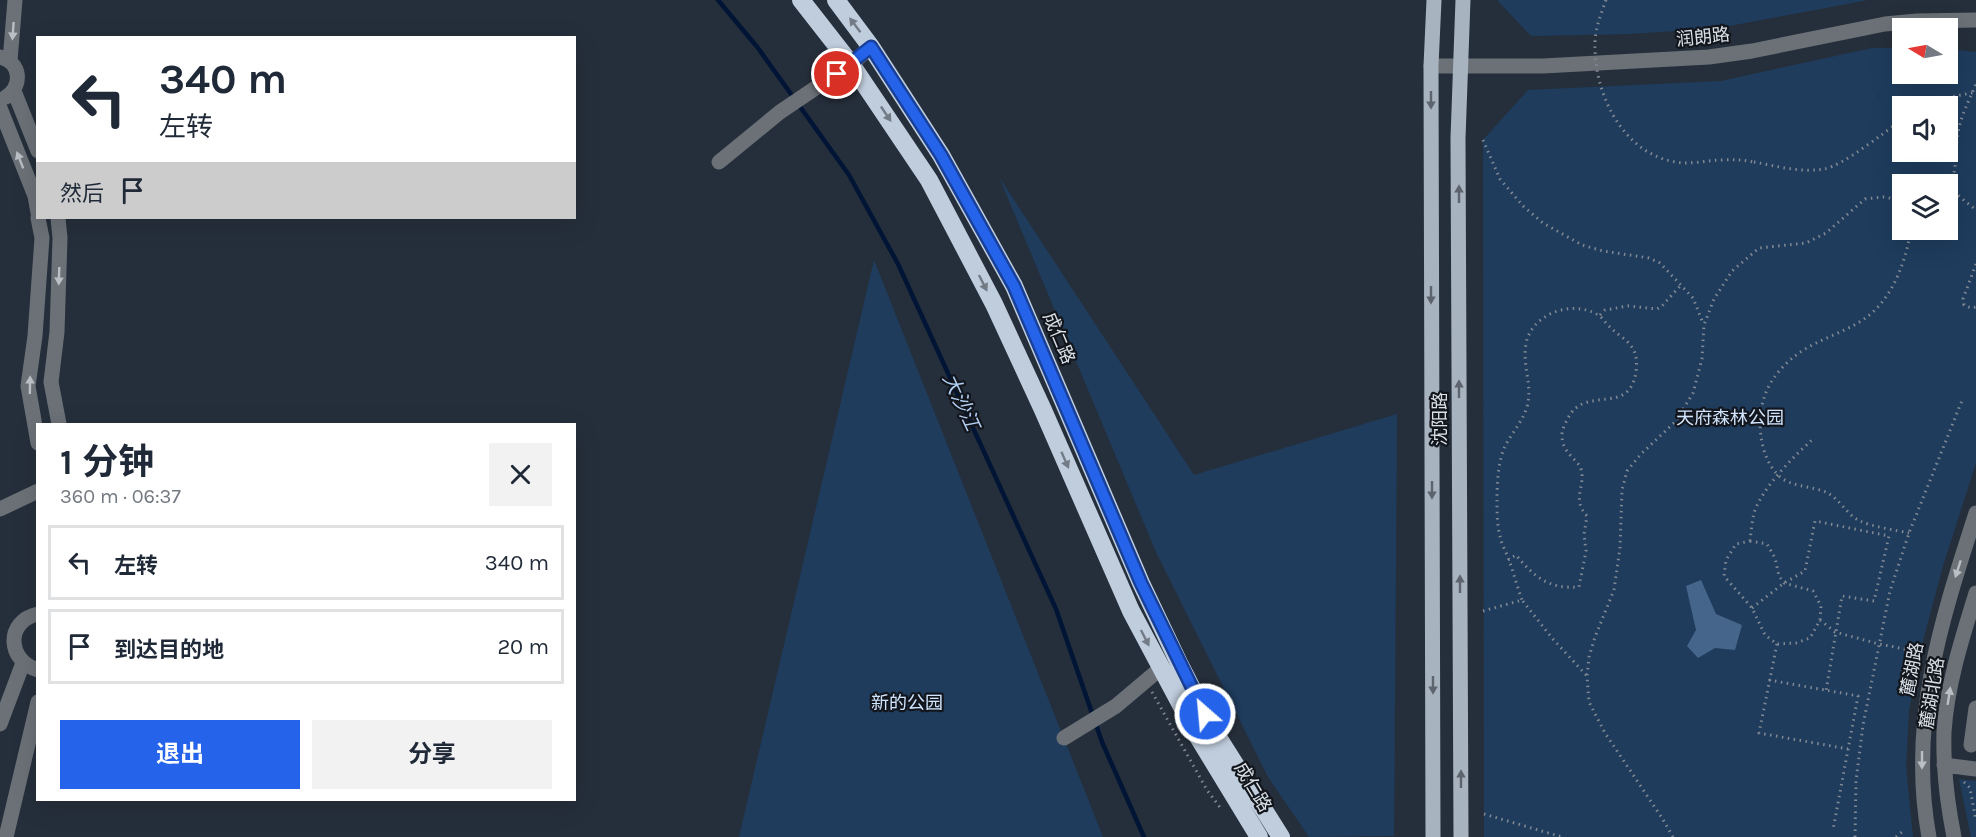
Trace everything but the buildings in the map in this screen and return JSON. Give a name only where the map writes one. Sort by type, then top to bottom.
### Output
[{"type":"highway","name":"成仁路","points":[[801,0],[851,64],[929,180],[961,240],[1033,389],[1131,611],[1197,735],[1259,837]]},
{"type":"highway","name":"成仁路","points":[[836,0],[871,47],[941,155],[1014,286],[1141,583],[1179,663],[1214,731],[1281,837]]},
{"type":"main road","name":"沈阳路","points":[[1433,837],[1431,66],[1434,0]]},
{"type":"main road","name":"沈阳路","points":[[1461,837],[1458,162],[1463,0]]},
{"type":"street","points":[[15,0],[5,59],[18,72],[17,86],[7,95],[36,147]]},
{"type":"street","name":"润朗路","points":[[1431,66],[1542,66],[1709,57],[1752,51],[1885,24],[1917,21],[1976,21]]},
{"type":"street","points":[[719,162],[780,112],[851,64],[871,47]]},
{"type":"street","points":[[0,108],[36,202]]},
{"type":"street","points":[[36,432],[28,386],[35,336],[42,238],[38,219]]},
{"type":"street","points":[[58,219],[60,238],[57,332],[51,382],[59,423]]},
{"type":"street","points":[[0,509],[36,492]]},
{"type":"street","name":"麓湖路","points":[[1929,837],[1923,790],[1924,708],[1947,602],[1976,513]]},
{"type":"street","name":"麓湖北路","points":[[1954,837],[1944,765],[1944,730],[1957,659],[1976,593]]},
{"type":"street","points":[[36,616],[19,625],[15,633],[14,649],[23,663],[36,669]]},
{"type":"street","points":[[0,724],[23,663]]},
{"type":"street","points":[[1064,738],[1116,705],[1161,669]]},
{"type":"street","points":[[1971,745],[1976,708]]},
{"type":"street","points":[[6,837],[36,710]]},
{"type":"street","points":[[1944,765],[1976,769]]},
{"type":"path","points":[[1606,0],[1594,42],[1596,67],[1604,95],[1613,115],[1627,136],[1644,151],[1678,163],[1723,159],[1796,169],[1823,169],[1838,164],[1892,127]]},
{"type":"path","points":[[1954,174],[1957,135],[1962,112],[1976,84]]},
{"type":"path","points":[[1955,96],[1974,92]]},
{"type":"path","points":[[1483,140],[1500,179],[1523,206],[1544,223],[1582,245],[1660,262],[1693,298],[1704,325]]},
{"type":"path","points":[[1958,196],[1976,210]]},
{"type":"path","points":[[1673,837],[1605,733],[1589,702],[1587,676],[1592,647],[1614,590],[1618,570],[1622,490],[1627,471],[1641,454],[1676,421],[1694,393],[1702,359],[1704,325],[1714,299],[1732,271],[1760,248],[1806,243],[1826,233],[1866,199],[1892,198]]},
{"type":"path","points":[[1909,240],[1905,259],[1893,287],[1874,311],[1848,329],[1820,340],[1795,356],[1778,372],[1765,394],[1760,417],[1762,443],[1770,464],[1778,475],[1787,482],[1828,493],[1860,521],[1909,533]]},
{"type":"path","points":[[1976,264],[1963,299],[1964,305],[1971,308],[1976,307]]},
{"type":"path","points":[[1600,316],[1605,310],[1628,306],[1657,309],[1681,285]]},
{"type":"path","points":[[1509,560],[1516,555],[1527,568],[1553,586],[1579,586],[1586,551],[1584,534],[1587,516],[1581,509],[1579,491],[1582,480],[1581,468],[1569,455],[1564,446],[1562,434],[1570,414],[1579,407],[1597,399],[1620,397],[1629,392],[1634,382],[1636,369],[1636,357],[1632,347],[1600,316],[1590,311],[1574,309],[1550,314],[1536,322],[1526,342],[1526,369],[1529,382],[1527,406],[1520,423],[1504,448],[1498,479],[1497,501],[1500,536],[1522,600],[1552,638],[1587,676]]},
{"type":"path","points":[[1855,837],[1856,781],[1863,725],[1890,591],[1909,533],[1963,398]]},
{"type":"path","points":[[1750,541],[1755,512],[1778,475],[1792,458],[1812,440]]},
{"type":"path","points":[[1752,608],[1805,570],[1815,521],[1889,536],[1874,601],[1842,596],[1826,691]]},
{"type":"path","points":[[1750,541],[1767,544],[1784,583],[1813,591],[1821,606],[1820,620],[1810,638],[1797,643],[1777,644],[1765,636],[1752,608],[1724,576],[1726,560],[1736,544],[1750,541]]},
{"type":"path","points":[[1484,611],[1522,600]]},
{"type":"path","points":[[1820,620],[1835,632],[1920,652]]},
{"type":"path","points":[[1777,644],[1759,733],[1848,749]]},
{"type":"path","points":[[1769,680],[1858,696],[1833,830]]},
{"type":"path","points":[[1959,779],[1970,788],[1976,821]]},
{"type":"path","points":[[1484,814],[1562,837]]},
{"type":"path","points":[[1896,837],[1904,830]]},
{"type":"green space","points":[[1497,0],[1868,0],[1719,28],[1630,34],[1531,36]]},
{"type":"green space","name":"天府森林公园","points":[[1872,48],[1892,48],[1892,84],[1958,84],[1958,50],[1976,52],[1976,463],[1943,566],[1920,652],[1909,711],[1906,767],[1913,837],[1484,837],[1483,140],[1528,90],[1721,81]]},
{"type":"green space","points":[[999,177],[1194,475],[1397,414],[1394,836],[1309,837],[1268,777],[1156,552]]},
{"type":"green space","name":"新的公园","points":[[874,260],[1103,837],[739,837]]},
{"type":"green space","points":[[1959,779],[1976,781],[1976,837],[1971,837]]},
{"type":"waterway","name":"大沙江","points":[[718,0],[758,48],[849,175],[898,264],[1056,609],[1102,742],[1144,837]]},
{"type":"route","points":[[837,74],[871,47],[941,155],[1014,286],[1141,583],[1205,714]]}]
